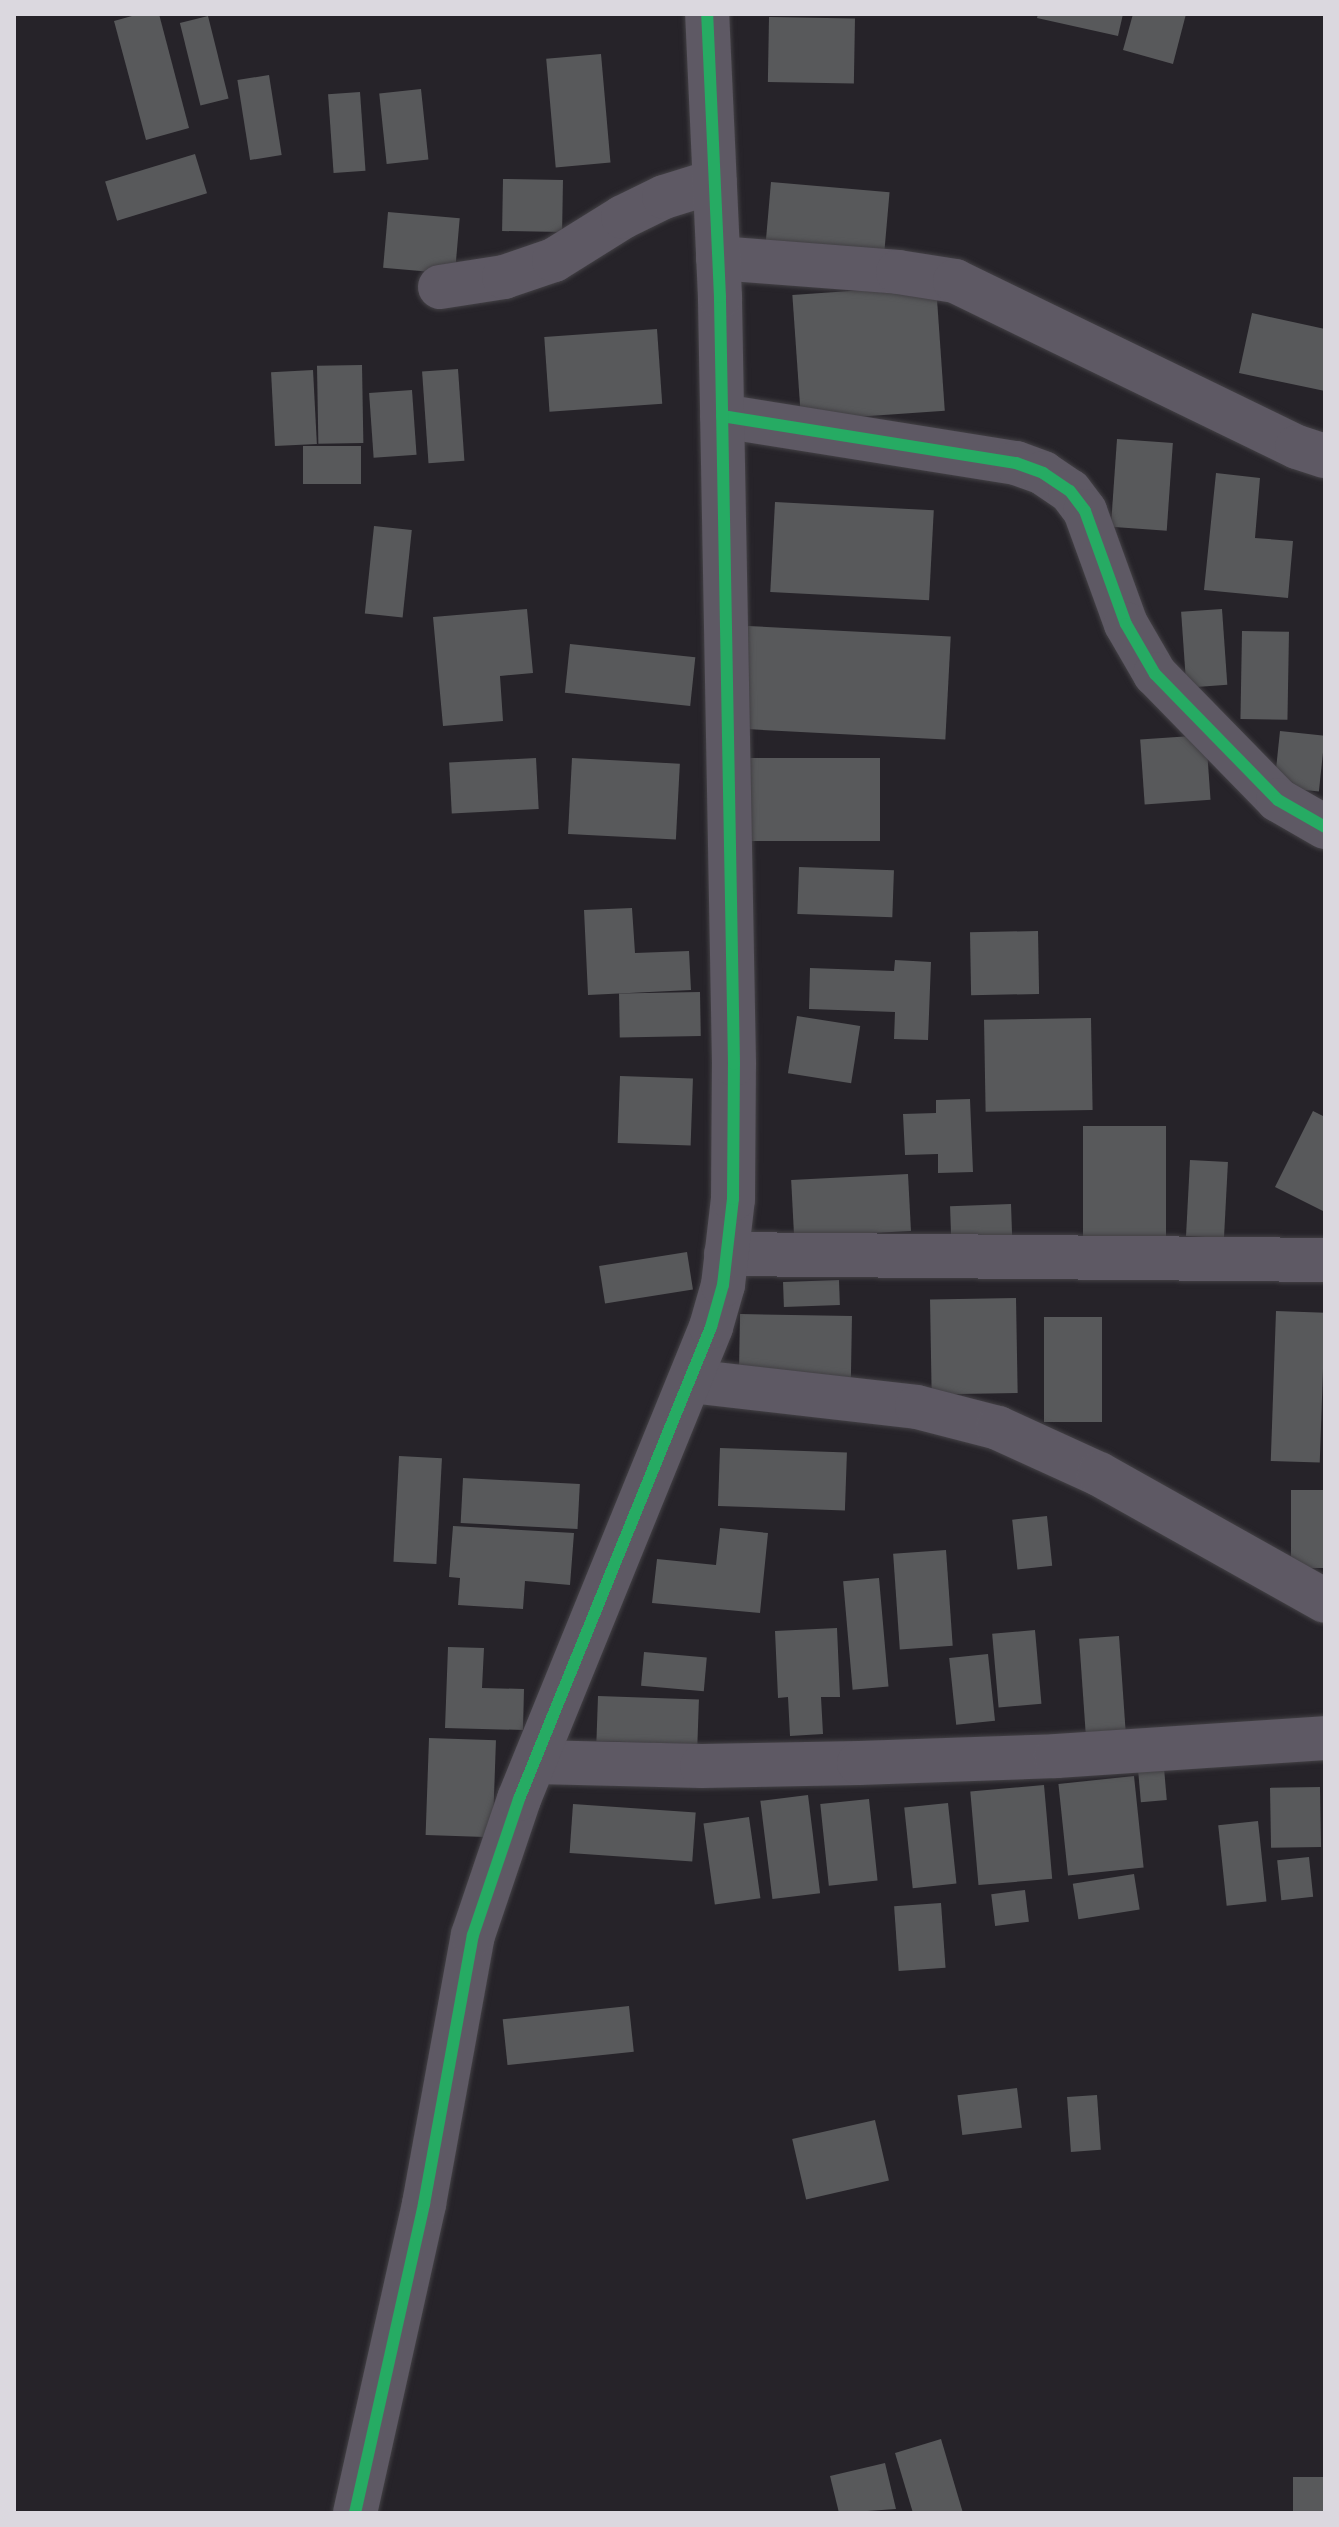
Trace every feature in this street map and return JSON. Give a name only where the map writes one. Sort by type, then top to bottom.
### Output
[{"type":"street","points":[[355,2513],[424,2204],[473,1935],[519,1799],[690,1381],[723,1285],[733,1199],[734,1064],[718,258],[707,14]]},
{"type":"street","points":[[440,287],[504,277],[554,260],[623,217],[664,197],[715,181]]},
{"type":"street","points":[[718,258],[898,272],[955,281],[1297,447],[1325,456]]},
{"type":"street","points":[[722,416],[1016,463],[1043,473],[1070,491],[1085,511],[1126,624],[1155,674],[1278,800],[1325,827]]},
{"type":"street","points":[[726,1254],[1325,1260]]},
{"type":"street","points":[[690,1381],[917,1407],[998,1428],[1099,1474],[1325,1601]]},
{"type":"street","points":[[536,1762],[702,1766],[859,1763],[1056,1756],[1325,1738]]},
{"type":"building","points":[[139,14],[159,14],[189,128],[146,140],[114,21]]},
{"type":"building","points":[[1038,14],[1123,14],[1118,36],[1037,18]]},
{"type":"building","points":[[1133,14],[1186,14],[1173,64],[1123,50]]},
{"type":"building","points":[[208,16],[229,98],[200,105],[180,23]]},
{"type":"building","points":[[769,17],[855,19],[854,83],[768,82]]},
{"type":"building","points":[[601,54],[610,163],[556,167],[546,59]]},
{"type":"building","points":[[269,75],[282,155],[250,160],[237,80]]},
{"type":"building","points":[[421,89],[428,160],[387,164],[379,93]]},
{"type":"building","points":[[360,92],[366,171],[334,173],[328,94]]},
{"type":"building","points":[[195,154],[207,193],[117,221],[105,181]]},
{"type":"building","points":[[503,179],[563,180],[562,232],[502,231]]},
{"type":"building","points":[[771,182],[890,192],[884,257],[765,247]]},
{"type":"building","points":[[388,212],[460,218],[455,274],[383,268]]},
{"type":"building","points":[[936,285],[945,411],[801,421],[792,295]]},
{"type":"building","points":[[1252,313],[1325,329],[1325,391],[1239,373]]},
{"type":"building","points":[[657,329],[662,404],[550,412],[544,337]]},
{"type":"building","points":[[362,365],[363,443],[318,444],[317,366]]},
{"type":"building","points":[[458,369],[464,461],[429,463],[422,372]]},
{"type":"building","points":[[313,370],[317,444],[275,446],[271,372]]},
{"type":"building","points":[[412,390],[417,455],[374,458],[369,393]]},
{"type":"building","points":[[1117,439],[1173,443],[1167,531],[1111,527]]},
{"type":"building","points":[[303,446],[361,446],[361,484],[303,484]]},
{"type":"building","points":[[1216,473],[1260,478],[1255,538],[1293,541],[1288,598],[1204,590]]},
{"type":"building","points":[[775,502],[934,510],[929,600],[770,592]]},
{"type":"building","points":[[374,526],[412,530],[403,617],[365,614]]},
{"type":"building","points":[[527,609],[533,673],[500,676],[503,721],[443,726],[433,617]]},
{"type":"building","points":[[1222,609],[1227,685],[1186,688],[1181,612]]},
{"type":"building","points":[[748,626],[951,637],[945,739],[743,729]]},
{"type":"building","points":[[1242,631],[1289,632],[1287,720],[1240,719]]},
{"type":"building","points":[[570,644],[695,657],[690,706],[565,693]]},
{"type":"building","points":[[1280,731],[1325,736],[1319,791],[1274,787]]},
{"type":"building","points":[[1206,735],[1211,800],[1145,804],[1140,740]]},
{"type":"building","points":[[536,758],[539,809],[452,813],[449,763]]},
{"type":"building","points":[[572,758],[680,764],[676,840],[568,834]]},
{"type":"building","points":[[741,758],[880,758],[880,841],[741,841]]},
{"type":"building","points":[[799,867],[894,870],[892,917],[797,914]]},
{"type":"building","points":[[632,908],[635,953],[689,951],[691,990],[588,995],[584,910]]},
{"type":"building","points":[[1038,931],[1039,994],[971,995],[970,932]]},
{"type":"building","points":[[895,960],[931,962],[928,1040],[894,1039],[895,1012],[809,1009],[810,968],[894,971]]},
{"type":"building","points":[[700,992],[701,1036],[620,1037],[619,993]]},
{"type":"building","points":[[797,1016],[860,1026],[851,1083],[788,1073]]},
{"type":"building","points":[[1091,1018],[1093,1110],[986,1112],[984,1020]]},
{"type":"building","points":[[620,1076],[693,1079],[691,1146],[618,1143]]},
{"type":"building","points":[[970,1099],[973,1172],[938,1173],[938,1154],[905,1155],[903,1114],[936,1113],[936,1100]]},
{"type":"building","points":[[1313,1111],[1325,1117],[1325,1212],[1275,1187]]},
{"type":"building","points":[[1083,1126],[1166,1126],[1166,1238],[1083,1238]]},
{"type":"building","points":[[1190,1160],[1228,1162],[1224,1238],[1186,1236]]},
{"type":"building","points":[[908,1174],[911,1231],[794,1237],[791,1180]]},
{"type":"building","points":[[1011,1204],[1012,1236],[951,1238],[950,1206]]},
{"type":"building","points":[[687,1252],[693,1290],[605,1303],[599,1266]]},
{"type":"building","points":[[839,1280],[840,1305],[784,1307],[783,1282]]},
{"type":"building","points":[[1016,1298],[1018,1393],[932,1394],[930,1300]]},
{"type":"building","points":[[1276,1311],[1325,1313],[1320,1463],[1271,1461]]},
{"type":"building","points":[[740,1314],[852,1316],[851,1380],[739,1378]]},
{"type":"building","points":[[1044,1317],[1102,1317],[1102,1422],[1044,1422]]},
{"type":"building","points":[[720,1448],[847,1452],[845,1510],[718,1506]]},
{"type":"building","points":[[399,1456],[442,1458],[436,1564],[393,1562]]},
{"type":"building","points":[[463,1478],[580,1484],[577,1529],[461,1523]]},
{"type":"building","points":[[1291,1490],[1325,1490],[1325,1568],[1291,1568]]},
{"type":"building","points":[[1047,1516],[1052,1566],[1017,1569],[1012,1520]]},
{"type":"building","points":[[453,1526],[574,1533],[570,1585],[525,1581],[523,1609],[458,1605],[460,1578],[449,1577]]},
{"type":"building","points":[[720,1528],[768,1533],[760,1613],[652,1603],[657,1559],[716,1565]]},
{"type":"building","points":[[946,1550],[953,1646],[900,1649],[893,1554]]},
{"type":"building","points":[[879,1578],[888,1687],[853,1690],[843,1581]]},
{"type":"building","points":[[837,1628],[840,1697],[821,1697],[823,1734],[790,1736],[788,1697],[778,1698],[775,1631]]},
{"type":"building","points":[[1035,1630],[1041,1704],[999,1707],[992,1634]]},
{"type":"building","points":[[1119,1636],[1126,1730],[1086,1733],[1079,1639]]},
{"type":"building","points":[[448,1647],[484,1648],[482,1688],[524,1689],[523,1730],[445,1728]]},
{"type":"building","points":[[644,1652],[707,1657],[704,1691],[641,1686]]},
{"type":"building","points":[[988,1654],[995,1721],[956,1725],[949,1658]]},
{"type":"building","points":[[598,1696],[699,1700],[697,1744],[596,1741]]},
{"type":"building","points":[[429,1738],[496,1740],[493,1837],[426,1835]]},
{"type":"building","points":[[1164,1768],[1167,1800],[1141,1802],[1138,1770]]},
{"type":"building","points":[[1134,1776],[1144,1867],[1068,1875],[1058,1784]]},
{"type":"building","points":[[1044,1785],[1052,1879],[978,1885],[970,1791]]},
{"type":"building","points":[[1320,1787],[1321,1847],[1271,1848],[1270,1788]]},
{"type":"building","points":[[808,1795],[820,1893],[772,1899],[760,1801]]},
{"type":"building","points":[[869,1799],[878,1881],[829,1886],[820,1804]]},
{"type":"building","points":[[948,1803],[956,1884],[913,1888],[904,1808]]},
{"type":"building","points":[[573,1804],[696,1813],[692,1861],[570,1853]]},
{"type":"building","points":[[749,1817],[760,1898],[715,1905],[703,1823]]},
{"type":"building","points":[[1258,1821],[1266,1902],[1227,1906],[1218,1825]]},
{"type":"building","points":[[1309,1857],[1313,1897],[1281,1900],[1277,1860]]},
{"type":"building","points":[[1134,1874],[1140,1910],[1078,1919],[1073,1884]]},
{"type":"building","points":[[1025,1890],[1029,1922],[995,1926],[991,1894]]},
{"type":"building","points":[[941,1903],[946,1968],[899,1971],[894,1906]]},
{"type":"building","points":[[629,2006],[634,2052],[508,2065],[503,2019]]},
{"type":"building","points":[[1017,2088],[1022,2128],[962,2135],[957,2095]]},
{"type":"building","points":[[1097,2095],[1101,2150],[1071,2152],[1067,2097]]},
{"type":"building","points":[[875,2120],[889,2180],[806,2200],[792,2139]]},
{"type":"building","points":[[941,2439],[963,2513],[913,2513],[895,2453]]},
{"type":"building","points":[[885,2463],[896,2509],[839,2513],[830,2476]]},
{"type":"building","points":[[1293,2477],[1325,2477],[1325,2513],[1293,2513]]},
{"type":"cycle path","points":[[355,2513],[424,2204],[473,1935],[519,1799],[711,1327],[723,1285],[733,1199],[734,1064],[720,297],[707,14]]},
{"type":"cycle path","points":[[722,416],[1016,463],[1043,473],[1070,491],[1085,511],[1126,624],[1155,674],[1278,800],[1325,827]]}]
